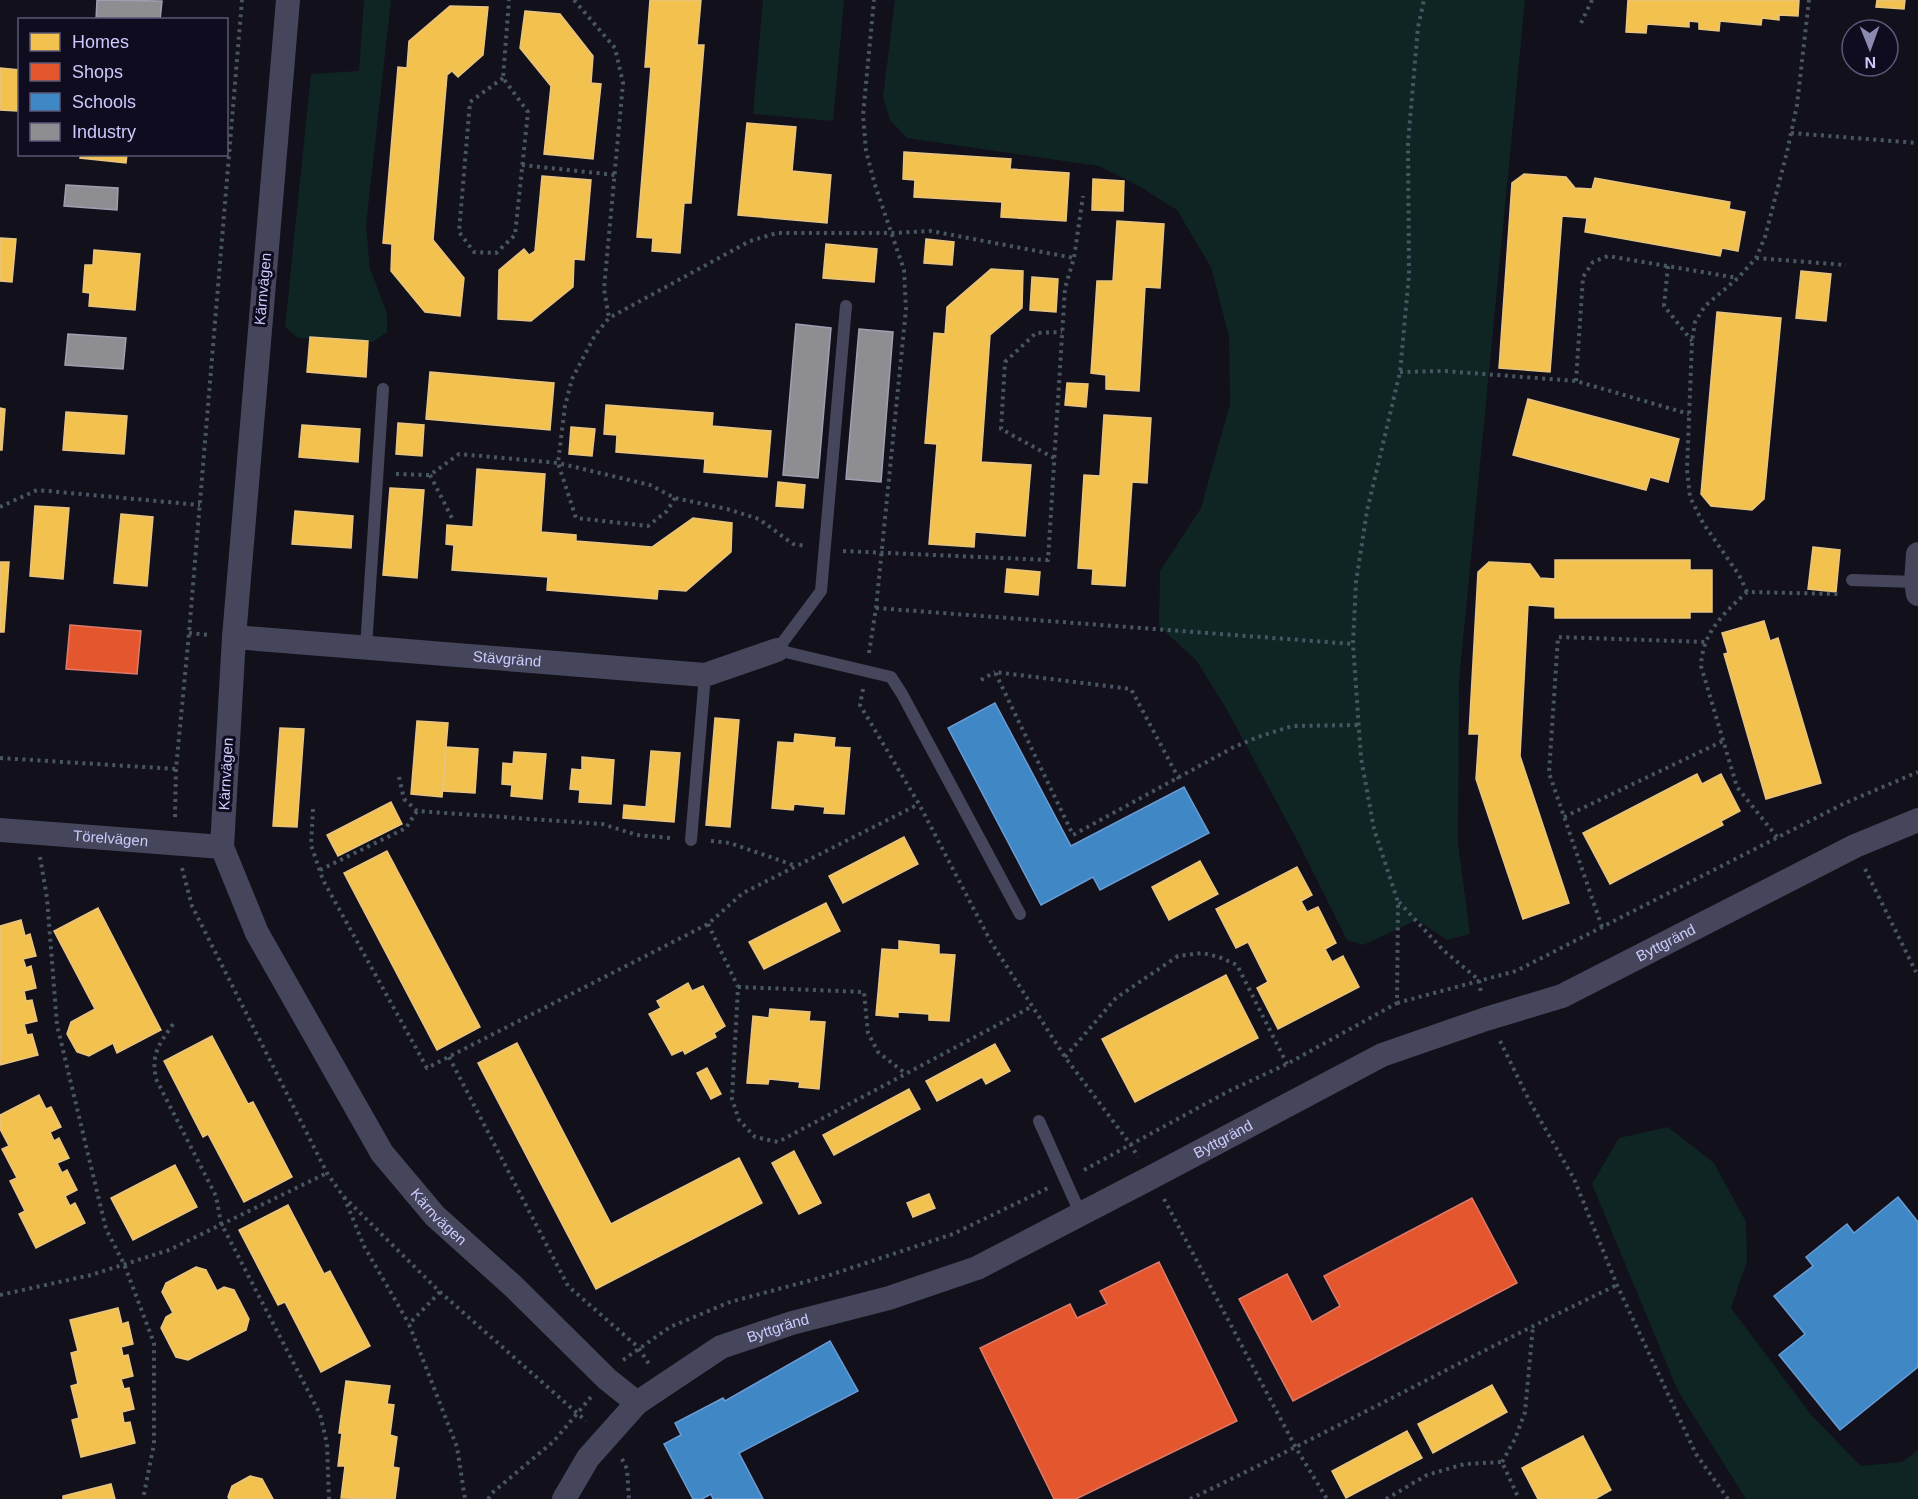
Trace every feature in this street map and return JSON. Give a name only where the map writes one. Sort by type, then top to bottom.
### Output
[{"type":"street","name":"Kärnvägen","points":[[288,0],[234,637],[222,848],[257,933],[382,1153],[435,1216],[514,1287],[607,1379],[637,1402]]},
{"type":"street","points":[[1917,588],[1918,554]]},
{"type":"street","name":"Stävgränd","points":[[234,637],[705,675],[777,651]]},
{"type":"street","name":"Byttgränd","points":[[564,1499],[588,1458],[637,1402],[721,1347],[792,1323],[889,1298],[977,1268],[1382,1055],[1486,1019],[1562,996],[1855,846],[1918,820]]},
{"type":"street","name":"Törelvägen","points":[[0,830],[222,848]]},
{"type":"lane","points":[[846,306],[821,591],[777,651],[891,677],[1020,914]]},
{"type":"lane","points":[[366,647],[383,389]]},
{"type":"lane","points":[[1852,580],[1917,588]]},
{"type":"lane","points":[[691,840],[705,675]]},
{"type":"lane","points":[[1039,1120],[1081,1215]]},
{"type":"path","points":[[503,78],[470,102],[459,232],[474,252],[496,253],[515,236],[528,112],[503,78],[509,0]]},
{"type":"path","points":[[573,0],[615,48],[623,83],[604,289],[609,318]]},
{"type":"path","points":[[874,0],[863,115],[866,151],[874,185],[904,270],[906,309],[876,608],[860,705],[919,804],[991,942],[1065,1056],[1131,1144],[1168,1204],[1296,1448],[1327,1499]]},
{"type":"path","points":[[1398,1003],[1398,902],[1374,829],[1361,758],[1353,644],[1356,582],[1367,511],[1400,372],[1409,275],[1408,143],[1418,27],[1424,0]]},
{"type":"path","points":[[1581,23],[1592,0]]},
{"type":"path","points":[[1747,592],[1739,575],[1703,523],[1690,497],[1687,470],[1692,341],[1695,322],[1705,306],[1738,278],[1756,258],[1765,237],[1797,105],[1809,0]]},
{"type":"path","points":[[1791,133],[1918,143]]},
{"type":"path","points":[[522,165],[615,175]]},
{"type":"path","points":[[675,498],[667,511],[648,526],[576,518],[558,463],[565,406],[572,379],[595,335],[609,318],[750,241],[777,233],[931,231],[1074,258]]},
{"type":"path","points":[[1575,381],[1583,277],[1593,262],[1608,256],[1738,278]]},
{"type":"path","points":[[1756,258],[1846,265]]},
{"type":"path","points":[[1668,266],[1664,306],[1692,341]]},
{"type":"path","points":[[1054,458],[1001,429],[1005,362],[1036,333],[1062,332]]},
{"type":"path","points":[[1400,372],[1444,371],[1575,381],[1689,414]]},
{"type":"path","points":[[430,476],[452,518]]},
{"type":"path","points":[[0,507],[37,490],[200,505]]},
{"type":"path","points":[[1777,837],[1737,787],[1701,666],[1705,642],[1725,613],[1747,592],[1839,594]]},
{"type":"path","points":[[876,608],[1353,644]]},
{"type":"path","points":[[1602,927],[1549,773],[1558,637],[1705,642]]},
{"type":"path","points":[[995,672],[1073,836],[1234,747],[1258,737],[1292,726],[1358,725]]},
{"type":"path","points":[[981,680],[995,672],[1131,689],[1179,779]]},
{"type":"path","points":[[1564,817],[1723,741]]},
{"type":"path","points":[[0,758],[176,769]]},
{"type":"path","points":[[488,1499],[518,1471],[542,1454],[622,1360],[670,1327],[730,1302],[827,1276],[953,1234],[1065,1180],[1228,1091],[1287,1064],[1398,1003],[1516,971],[1845,802],[1918,772]]},
{"type":"path","points":[[399,777],[404,799],[417,811],[602,824],[637,836],[730,843],[796,866]]},
{"type":"path","points":[[313,809],[311,845],[323,880],[427,1068],[708,924],[743,893],[919,804]]},
{"type":"path","points":[[320,870],[406,828],[417,811]]},
{"type":"path","points":[[36,833],[47,898],[57,1025],[106,1229],[124,1264],[154,1343],[154,1444],[143,1499]]},
{"type":"path","points":[[1863,865],[1916,972]]},
{"type":"path","points":[[1398,902],[1443,950],[1479,980],[1486,1019],[1497,1035],[1530,1102],[1574,1179],[1617,1285],[1696,1454],[1728,1499]]},
{"type":"path","points":[[708,924],[738,987],[732,1099],[739,1120],[755,1137],[778,1142],[1033,1006]]},
{"type":"path","points":[[1065,1056],[1116,998],[1178,956],[1202,953],[1237,965],[1287,1064]]},
{"type":"path","points":[[738,987],[864,992],[868,1033],[878,1052],[906,1074]]},
{"type":"path","points":[[173,1024],[155,1053],[153,1065],[156,1079],[216,1196],[221,1223],[320,1414],[327,1444],[329,1499]]},
{"type":"path","points":[[448,1057],[568,1286],[638,1347],[663,1384]]},
{"type":"path","points":[[0,1295],[91,1275],[169,1250],[327,1173],[343,1196],[440,1292],[576,1413]]},
{"type":"path","points":[[343,1196],[364,1246],[409,1324],[458,1447],[465,1499]]},
{"type":"path","points":[[1190,1499],[1296,1448],[1533,1325],[1617,1285]]},
{"type":"path","points":[[409,1324],[440,1292]]},
{"type":"path","points":[[1502,1462],[1515,1439],[1525,1412],[1533,1325]]},
{"type":"path","points":[[621,1457],[627,1469],[629,1499]]},
{"type":"path","points":[[1386,1499],[1427,1474],[1465,1464],[1502,1462]]},
{"type":"path","points":[[1502,1462],[1519,1499]]},
{"type":"green space","points":[[364,0],[391,0],[366,225],[370,269],[387,313],[387,332],[373,342],[298,338],[285,327],[311,74],[359,71]]},
{"type":"green space","points":[[763,0],[844,0],[833,121],[753,114]]},
{"type":"green space","points":[[895,0],[1525,0],[1459,681],[1458,843],[1470,934],[1447,940],[1417,920],[1363,945],[1347,940],[1296,838],[1226,708],[1196,660],[1159,626],[1160,571],[1201,508],[1230,404],[1229,336],[1211,267],[1177,210],[1139,186],[1099,166],[907,138],[890,120],[883,97]]},
{"type":"green space","points":[[1668,1127],[1714,1163],[1746,1222],[1747,1261],[1731,1308],[1812,1416],[1861,1466],[1902,1462],[1918,1450],[1918,1499],[1746,1499],[1678,1391],[1592,1184],[1619,1138]]},
{"type":"building: Homes","points":[[650,0],[701,0],[697,45],[704,45],[691,203],[684,203],[680,253],[652,251],[653,238],[637,237],[651,67],[645,67]]},
{"type":"building: Homes","points":[[1628,0],[1799,0],[1798,16],[1779,15],[1779,20],[1762,18],[1761,25],[1720,21],[1719,31],[1699,29],[1699,22],[1689,21],[1689,27],[1647,24],[1646,33],[1626,32]]},
{"type":"building: Homes","points":[[1877,0],[1905,0],[1904,9],[1876,7]]},
{"type":"building: Homes","points":[[450,6],[488,7],[483,55],[458,77],[452,71],[447,75],[433,240],[464,278],[460,316],[425,312],[391,271],[392,244],[383,243],[398,67],[407,68],[409,41]]},
{"type":"building: Homes","points":[[525,11],[560,14],[593,56],[591,83],[601,84],[593,159],[544,154],[551,86],[520,48]]},
{"type":"building: Homes","points":[[0,68],[18,70],[17,111],[0,110]]},
{"type":"building: Homes","points":[[747,123],[796,127],[792,171],[831,175],[827,223],[738,215]]},
{"type":"building: Homes","points":[[904,152],[1011,159],[1010,169],[1069,173],[1066,221],[1001,217],[1002,202],[914,197],[915,180],[903,179]]},
{"type":"building: Homes","points":[[80,156],[127,156],[126,163],[80,158]]},
{"type":"building: Homes","points":[[1524,174],[1566,177],[1575,188],[1592,189],[1595,178],[1730,202],[1729,209],[1745,212],[1738,251],[1722,248],[1720,256],[1585,232],[1587,218],[1562,216],[1550,372],[1499,368],[1512,183]]},
{"type":"building: Homes","points":[[542,176],[591,180],[584,260],[574,259],[573,287],[531,321],[498,319],[499,270],[524,249],[529,255],[535,251]]},
{"type":"building: Homes","points":[[1093,179],[1124,181],[1123,211],[1092,210]]},
{"type":"building: Homes","points":[[1117,221],[1164,224],[1160,288],[1145,287],[1139,391],[1106,389],[1106,375],[1091,373],[1097,281],[1113,281]]},
{"type":"building: Homes","points":[[0,238],[16,239],[12,282],[0,281]]},
{"type":"building: Homes","points":[[926,239],[954,242],[952,265],[924,263]]},
{"type":"building: Homes","points":[[826,244],[877,249],[874,282],[823,278]]},
{"type":"building: Homes","points":[[94,250],[140,254],[135,310],[89,306],[90,293],[83,292],[85,265],[93,265]]},
{"type":"building: Homes","points":[[991,269],[1023,271],[1022,308],[990,335],[981,462],[1031,465],[1025,536],[975,532],[974,547],[929,544],[937,444],[925,443],[934,333],[945,334],[947,307]]},
{"type":"building: Homes","points":[[1801,271],[1831,274],[1826,321],[1796,318]]},
{"type":"building: Homes","points":[[1032,277],[1058,279],[1056,312],[1030,310]]},
{"type":"building: Homes","points":[[1717,312],[1781,318],[1764,499],[1752,510],[1711,506],[1701,494]]},
{"type":"building: Homes","points":[[310,337],[368,341],[366,377],[307,372]]},
{"type":"building: Homes","points":[[430,372],[554,383],[550,430],[426,419]]},
{"type":"building: Homes","points":[[1067,383],[1088,384],[1086,407],[1065,405]]},
{"type":"building: Homes","points":[[1528,399],[1679,439],[1668,482],[1650,477],[1646,490],[1513,455]]},
{"type":"building: Homes","points":[[606,405],[713,413],[712,426],[771,431],[767,477],[704,472],[705,459],[616,452],[617,435],[604,434]]},
{"type":"building: Homes","points":[[0,408],[5,409],[2,450],[0,450]]},
{"type":"building: Homes","points":[[66,412],[127,416],[124,454],[63,450]]},
{"type":"building: Homes","points":[[1104,415],[1151,418],[1147,483],[1132,482],[1125,586],[1092,584],[1093,569],[1078,568],[1084,475],[1100,476]]},
{"type":"building: Homes","points":[[398,423],[424,425],[422,456],[396,454]]},
{"type":"building: Homes","points":[[302,425],[360,429],[358,462],[299,457]]},
{"type":"building: Homes","points":[[571,427],[595,429],[592,456],[569,454]]},
{"type":"building: Homes","points":[[477,469],[545,474],[541,532],[576,535],[576,541],[652,547],[693,518],[732,523],[731,552],[686,591],[658,589],[657,599],[547,590],[548,577],[452,570],[454,545],[446,544],[447,525],[473,527]]},
{"type":"building: Homes","points":[[778,482],[805,485],[803,508],[776,506]]},
{"type":"building: Homes","points":[[390,488],[424,490],[417,578],[383,575]]},
{"type":"building: Homes","points":[[35,506],[69,508],[63,579],[30,576]]},
{"type":"building: Homes","points":[[295,511],[353,516],[351,548],[292,544]]},
{"type":"building: Homes","points":[[121,514],[153,517],[147,586],[114,583]]},
{"type":"building: Homes","points":[[1813,547],[1840,550],[1836,592],[1808,589]]},
{"type":"building: Homes","points":[[1555,560],[1690,560],[1690,570],[1712,570],[1712,612],[1690,612],[1690,618],[1555,618],[1555,607],[1528,605],[1520,756],[1569,903],[1523,919],[1476,779],[1479,734],[1469,734],[1478,572],[1489,562],[1530,564],[1540,578],[1555,579]]},
{"type":"building: Homes","points":[[0,562],[9,562],[4,632],[0,632]]},
{"type":"building: Homes","points":[[1007,569],[1040,572],[1038,595],[1005,592]]},
{"type":"building: Homes","points":[[1764,621],[1770,641],[1778,638],[1821,783],[1766,799],[1724,654],[1728,653],[1722,633]]},
{"type":"building: Homes","points":[[715,718],[739,720],[730,827],[706,825]]},
{"type":"building: Homes","points":[[417,721],[448,723],[442,797],[411,794]]},
{"type":"building: Homes","points":[[280,728],[304,729],[297,827],[273,826]]},
{"type":"building: Homes","points":[[795,734],[835,738],[834,747],[850,748],[844,814],[824,813],[825,807],[794,804],[793,810],[772,808],[778,742],[794,743]]},
{"type":"building: Homes","points":[[446,747],[478,749],[475,793],[443,791]]},
{"type":"building: Homes","points":[[651,751],[680,753],[674,822],[623,818],[624,805],[646,807]]},
{"type":"building: Homes","points":[[514,752],[546,754],[542,799],[511,796],[512,785],[502,784],[503,763],[513,764]]},
{"type":"building: Homes","points":[[582,757],[614,760],[611,804],[579,802],[580,790],[570,789],[572,769],[582,770]]},
{"type":"building: Homes","points":[[1697,774],[1702,784],[1721,774],[1740,811],[1721,821],[1723,825],[1610,884],[1583,833]]},
{"type":"building: Homes","points":[[391,802],[402,824],[338,856],[327,835]]},
{"type":"building: Homes","points":[[904,837],[918,864],[843,903],[829,876]]},
{"type":"building: Homes","points":[[387,851],[480,1027],[437,1050],[344,873]]},
{"type":"building: Homes","points":[[1200,861],[1218,894],[1169,920],[1152,887]]},
{"type":"building: Homes","points":[[1297,867],[1312,895],[1301,901],[1307,912],[1318,907],[1336,943],[1325,949],[1332,962],[1343,956],[1359,987],[1278,1029],[1257,988],[1268,982],[1248,942],[1236,948],[1216,909]]},
{"type":"building: Homes","points":[[826,903],[840,931],[764,969],[749,942]]},
{"type":"building: Homes","points":[[98,908],[161,1030],[117,1053],[113,1043],[89,1056],[77,1052],[67,1034],[71,1022],[95,1009],[54,931]]},
{"type":"building: Homes","points":[[21,920],[25,936],[30,934],[36,956],[23,959],[26,968],[31,966],[36,988],[24,991],[26,1001],[32,1000],[37,1021],[24,1024],[27,1035],[32,1034],[38,1055],[0,1065],[0,926]]},
{"type":"building: Homes","points":[[899,941],[939,945],[939,954],[955,955],[949,1021],[929,1020],[929,1014],[898,1012],[898,1017],[876,1015],[882,949],[899,950]]},
{"type":"building: Homes","points":[[1226,975],[1258,1038],[1135,1102],[1102,1039]]},
{"type":"building: Homes","points":[[688,983],[692,991],[703,986],[725,1026],[714,1033],[716,1037],[685,1054],[683,1050],[672,1055],[649,1014],[661,1008],[657,1001]]},
{"type":"building: Homes","points":[[770,1009],[810,1012],[809,1021],[825,1022],[819,1089],[799,1087],[800,1082],[769,1079],[768,1084],[747,1083],[753,1016],[769,1018]]},
{"type":"building: Homes","points":[[212,1036],[248,1104],[253,1102],[292,1177],[244,1202],[208,1134],[203,1137],[164,1061]]},
{"type":"building: Homes","points":[[517,1043],[611,1224],[739,1158],[762,1203],[596,1289],[478,1063]]},
{"type":"building: Homes","points":[[995,1044],[1010,1071],[986,1084],[982,1077],[937,1101],[926,1081]]},
{"type":"building: Homes","points":[[707,1068],[721,1094],[711,1099],[697,1073]]},
{"type":"building: Homes","points":[[909,1089],[920,1109],[834,1155],[823,1135]]},
{"type":"building: Homes","points":[[39,1095],[46,1109],[51,1107],[61,1127],[50,1132],[54,1141],[59,1138],[69,1158],[57,1163],[62,1173],[67,1170],[77,1190],[65,1196],[70,1206],[75,1203],[85,1223],[36,1248],[19,1214],[25,1211],[10,1181],[17,1178],[2,1149],[9,1146],[0,1129],[0,1115]]},
{"type":"building: Homes","points":[[794,1151],[821,1203],[799,1214],[772,1163]]},
{"type":"building: Homes","points":[[175,1165],[197,1207],[133,1240],[111,1198]]},
{"type":"building: Homes","points":[[929,1194],[935,1208],[913,1217],[907,1203]]},
{"type":"building: Homes","points":[[288,1205],[324,1274],[330,1271],[370,1346],[321,1372],[285,1302],[278,1305],[239,1230]]},
{"type":"building: Homes","points":[[196,1267],[206,1270],[217,1291],[224,1287],[234,1290],[249,1319],[246,1330],[188,1360],[176,1357],[161,1328],[166,1317],[173,1313],[162,1292],[166,1283]]},
{"type":"building: Homes","points":[[118,1308],[122,1324],[128,1322],[133,1344],[121,1347],[123,1356],[128,1355],[133,1376],[121,1379],[124,1389],[129,1388],[134,1409],[122,1412],[124,1423],[130,1422],[135,1443],[81,1457],[72,1420],[79,1418],[71,1386],[78,1384],[71,1353],[78,1351],[70,1320]]},
{"type":"building: Homes","points":[[346,1381],[390,1386],[387,1404],[394,1405],[390,1435],[397,1437],[393,1467],[399,1468],[395,1499],[341,1498],[345,1466],[338,1466],[342,1433],[339,1433]]},
{"type":"building: Homes","points":[[1492,1385],[1507,1412],[1433,1453],[1418,1424]]},
{"type":"building: Homes","points":[[1407,1431],[1422,1458],[1346,1498],[1332,1471]]},
{"type":"building: Homes","points":[[1583,1436],[1611,1490],[1595,1499],[1538,1499],[1522,1468]]},
{"type":"building: Homes","points":[[250,1476],[262,1479],[273,1499],[229,1499],[232,1486]]},
{"type":"building: Homes","points":[[111,1484],[115,1499],[63,1499],[63,1496]]},
{"type":"building: Shops","points":[[70,625],[141,631],[137,674],[66,669]]},
{"type":"building: Shops","points":[[1472,1198],[1517,1283],[1293,1401],[1239,1299],[1287,1274],[1312,1322],[1340,1306],[1324,1276]]},
{"type":"building: Shops","points":[[1159,1262],[1237,1421],[1076,1499],[1054,1499],[980,1348],[1070,1304],[1077,1318],[1107,1304],[1100,1291]]},
{"type":"building: Schools","points":[[995,703],[1071,846],[1184,787],[1209,833],[1100,890],[1093,877],[1041,905],[948,728]]},
{"type":"building: Schools","points":[[1898,1197],[1918,1222],[1918,1367],[1840,1430],[1779,1355],[1805,1334],[1774,1296],[1813,1266],[1806,1257],[1847,1224],[1854,1233]]},
{"type":"building: Schools","points":[[830,1341],[858,1391],[739,1453],[763,1499],[713,1499],[711,1494],[702,1499],[693,1499],[664,1444],[681,1435],[675,1423],[723,1398],[725,1401]]},
{"type":"building: Industry","points":[[97,0],[162,1],[160,18],[96,18]]},
{"type":"building: Industry","points":[[66,185],[118,188],[117,210],[64,206]]},
{"type":"building: Industry","points":[[796,324],[831,328],[818,478],[783,475]]},
{"type":"building: Industry","points":[[859,329],[893,332],[881,482],[846,479]]},
{"type":"building: Industry","points":[[68,334],[126,338],[123,369],[65,365]]}]
